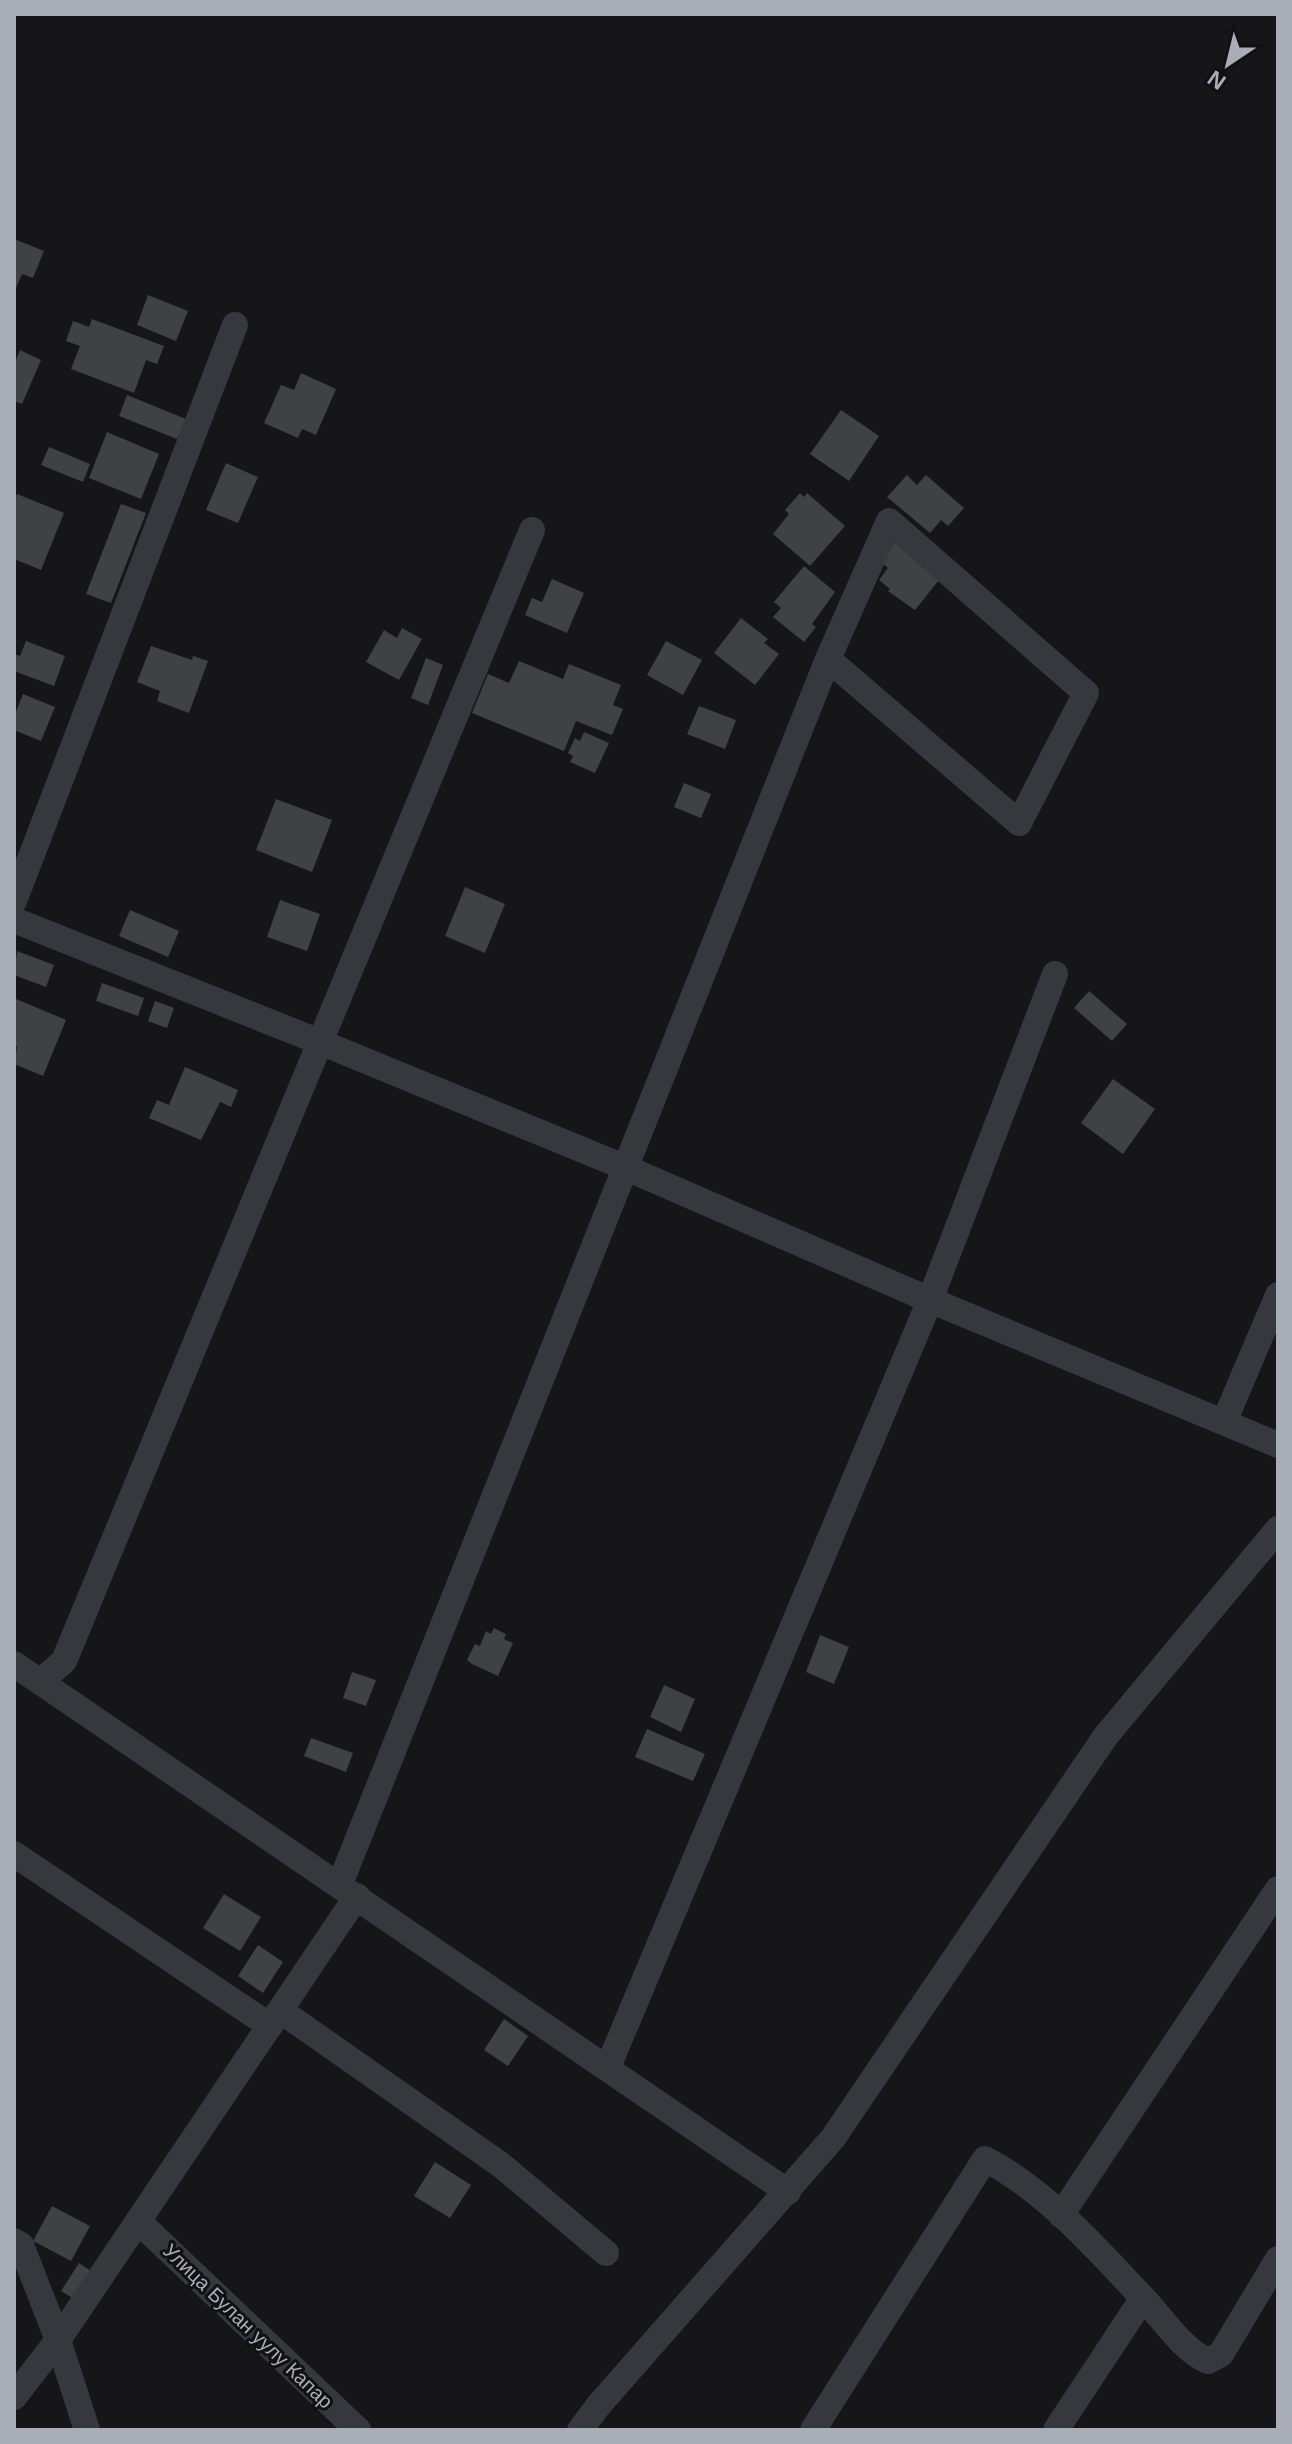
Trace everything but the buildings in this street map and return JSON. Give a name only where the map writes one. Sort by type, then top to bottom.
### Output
[{"type":"street","points":[[14,901],[235,325]]},
{"type":"street","points":[[14,2397],[58,2340],[276,2018],[348,1890],[624,1167],[828,659],[889,521],[1086,693],[1019,823],[828,659]]},
{"type":"street","points":[[40,1682],[64,1661],[532,530]]},
{"type":"street","points":[[14,920],[624,1167],[930,1300],[1278,1445]]},
{"type":"street","points":[[608,2067],[930,1300],[1055,974]]},
{"type":"street","points":[[1224,1422],[1278,1295]]},
{"type":"street","points":[[580,2430],[833,2138],[1105,1737],[1278,1529]]},
{"type":"street","points":[[14,1664],[788,2192]]},
{"type":"street","points":[[14,1854],[276,2018],[501,2165],[606,2253]]},
{"type":"street","points":[[1061,2215],[1278,1889]]},
{"type":"street","points":[[813,2430],[985,2159],[1016,2175],[1061,2215],[1195,2356],[1208,2361],[1221,2354],[1278,2259]]},
{"type":"street","name":"Улица Булан уулу Капар","points":[[138,2221],[358,2430]]},
{"type":"street","points":[[14,2241],[21,2245],[58,2340],[87,2430]]},
{"type":"street","points":[[1056,2430],[1143,2298]]}]
